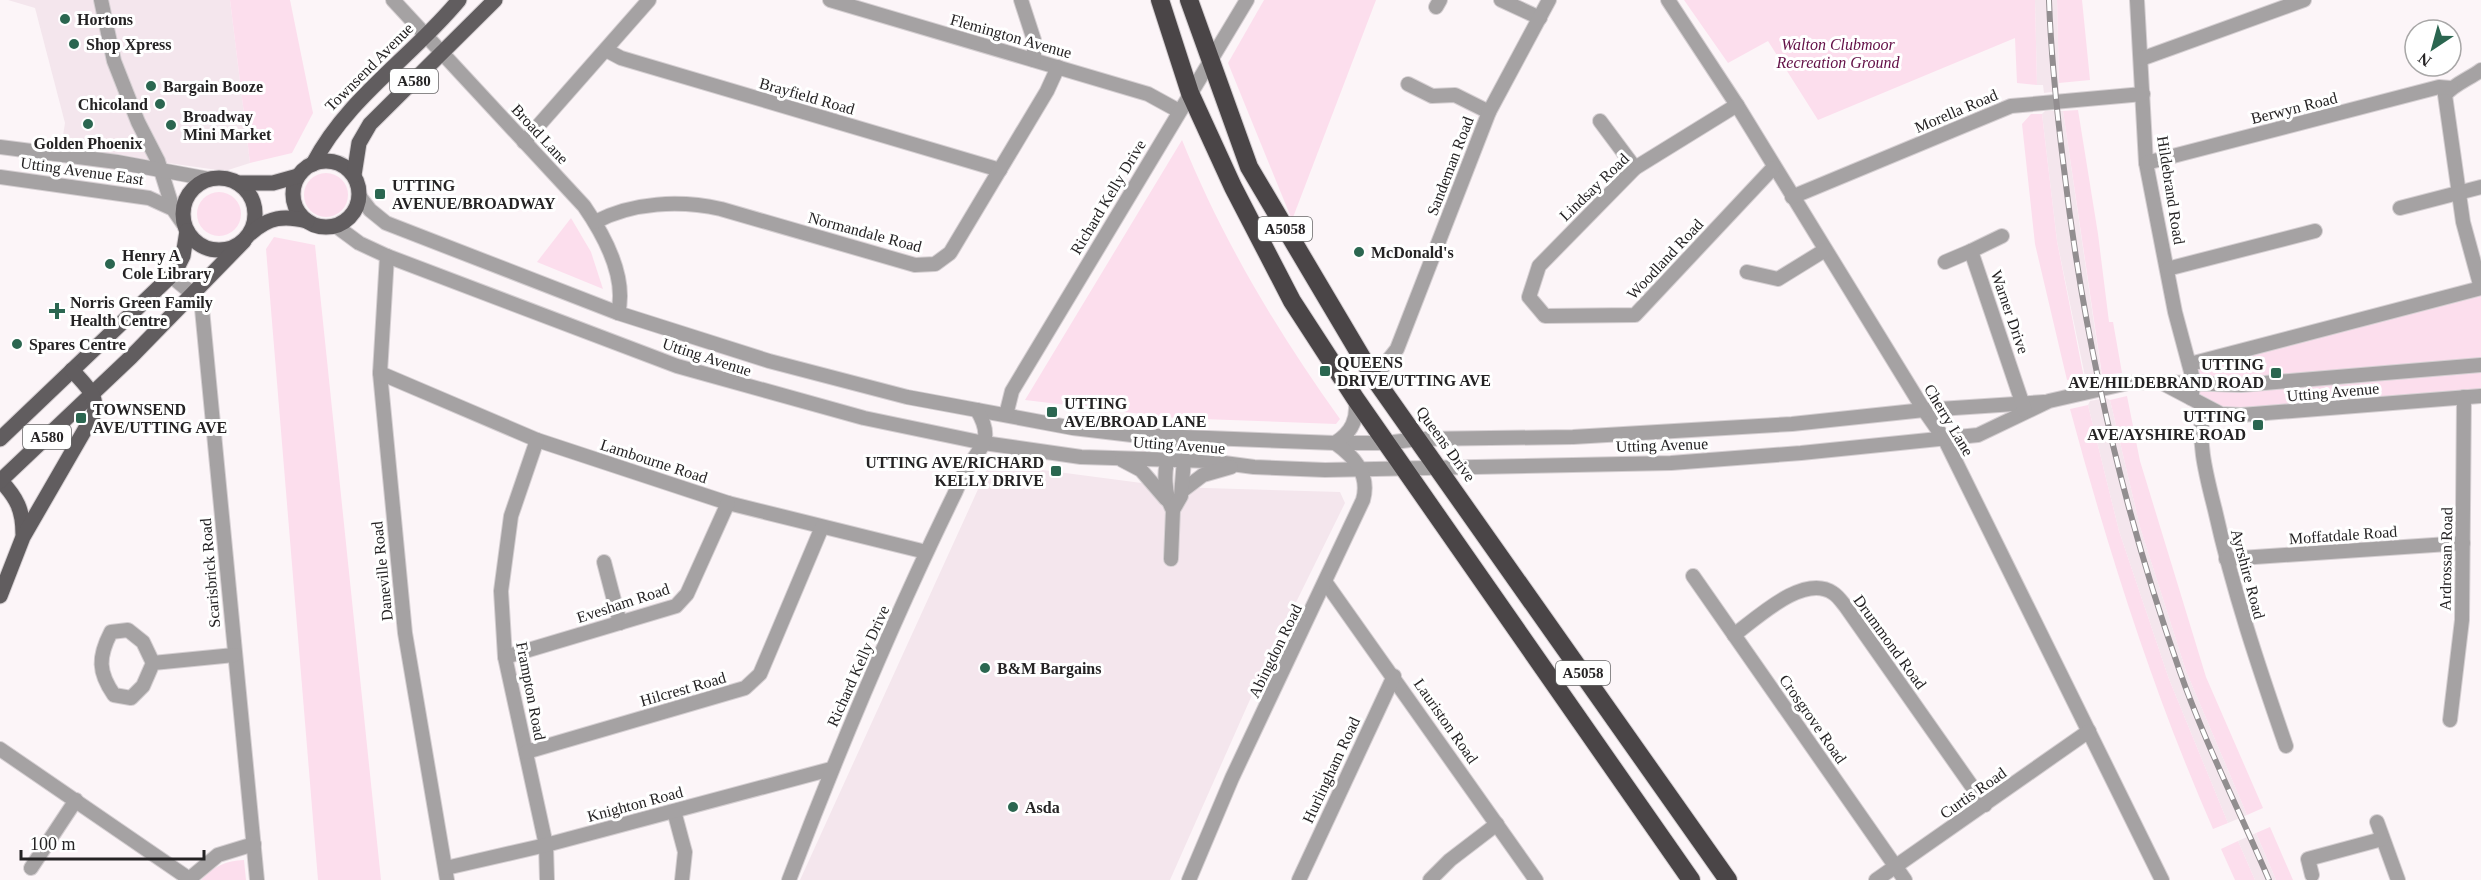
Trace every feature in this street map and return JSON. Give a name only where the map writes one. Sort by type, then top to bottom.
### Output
[{"type":"highway","name":"A5058","points":[[1160,0],[1190,93],[1233,187],[1292,301],[1386,443],[1691,880]]},
{"type":"highway","name":"Queens Drive","points":[[1190,0],[1209,60],[1249,167],[1374,378],[1728,880]]},
{"type":"main road","name":"Townsend Avenue","points":[[313,164],[325,140],[342,118],[426,36],[459,0]]},
{"type":"main road","name":"A580","points":[[360,197],[354,175],[359,144],[370,124],[495,0]]},
{"type":"main road","points":[[313,164],[335,162],[354,175]]},
{"type":"main road","name":"A580","points":[[0,439],[171,276],[183,256],[186,228],[183,211],[186,199],[193,189],[209,179],[226,179],[238,183],[273,183],[298,176],[313,164]]},
{"type":"main road","points":[[298,176],[293,195],[295,205],[306,221]]},
{"type":"main road","points":[[238,183],[254,202],[255,218],[247,237]]},
{"type":"main road","points":[[336,226],[352,215],[360,197]]},
{"type":"main road","name":"A580","points":[[186,228],[195,242],[216,250],[227,250],[268,220],[278,218],[306,221],[326,228],[336,226]]},
{"type":"main road","name":"A580","points":[[0,480],[193,294],[247,237]]},
{"type":"main road","points":[[0,596],[23,537],[94,414],[96,407],[92,393],[72,370]]},
{"type":"main road","points":[[0,480],[10,490],[23,513],[23,537]]},
{"type":"street","points":[[101,0],[114,61],[160,170],[173,209],[186,228]]},
{"type":"street","name":"Broad Lane","points":[[393,0],[568,187],[595,222],[614,268],[620,296],[618,314]]},
{"type":"street","points":[[524,142],[650,0]]},
{"type":"street","name":"Flemington Avenue","points":[[831,0],[1156,97],[1179,111]]},
{"type":"street","points":[[1022,0],[1034,39],[1034,60]]},
{"type":"street","name":"Richard Kelly Drive","points":[[1006,415],[1012,391],[1247,0]]},
{"type":"street","points":[[1501,0],[1540,18]]},
{"type":"street","name":"Sandeman Road","points":[[1374,378],[1397,350],[1489,112],[1549,0]]},
{"type":"street","name":"Cherry Lane","points":[[1668,0],[1737,105],[1773,168],[1924,410],[1946,440],[2162,880]]},
{"type":"street","name":"Hildebrand Road","points":[[2137,0],[2146,163],[2167,269],[2194,383]]},
{"type":"street","points":[[2140,59],[2304,0]]},
{"type":"street","name":"Brayfield Road","points":[[606,50],[621,58],[1000,170]]},
{"type":"street","name":"Normandale Road","points":[[595,222],[634,208],[669,205],[703,206],[915,265],[928,266],[940,261],[950,253],[1047,92],[1058,67]]},
{"type":"street","name":"Berwyn Road","points":[[2146,163],[2439,87],[2451,87],[2465,82],[2481,70]]},
{"type":"street","points":[[1408,84],[1432,96],[1455,95],[1489,112]]},
{"type":"street","points":[[2190,364],[2481,288],[2463,222],[2458,191],[2445,95],[2451,87]]},
{"type":"street","name":"Morella Road","points":[[1792,197],[2011,106],[2143,94]]},
{"type":"street","name":"Lindsay Road","points":[[1529,297],[1539,266],[1635,168],[1737,105]]},
{"type":"street","points":[[1600,121],[1635,168]]},
{"type":"street","name":"Utting Avenue East","points":[[0,147],[209,179]]},
{"type":"street","name":"Woodland Road","points":[[1529,297],[1545,316],[1635,315],[1773,168]]},
{"type":"street","name":"Utting Avenue East","points":[[0,177],[149,198],[173,209]]},
{"type":"street","points":[[2400,208],[2481,186]]},
{"type":"street","name":"Utting Avenue","points":[[360,197],[370,210],[386,223],[618,314],[769,361],[907,397],[1079,429],[1176,437],[1386,443],[1418,439],[1470,440],[1673,432],[1792,424],[1924,410],[2024,407],[2104,387],[2159,382],[2241,385],[2481,365]]},
{"type":"street","name":"Utting Avenue","points":[[336,226],[359,243],[387,256],[677,366],[832,410],[984,443],[1081,457],[1360,469],[1671,463],[1946,440],[1978,435],[2024,407]]},
{"type":"street","points":[[2167,269],[2315,231]]},
{"type":"street","points":[[1945,262],[2002,236]]},
{"type":"street","points":[[1747,272],[1778,279],[1825,250]]},
{"type":"street","name":"Warner Drive","points":[[1971,251],[2024,407]]},
{"type":"street","name":"Daneville Road","points":[[387,256],[380,373],[405,633],[446,874]]},
{"type":"street","points":[[171,276],[193,294]]},
{"type":"street","name":"Scarisbrick Road","points":[[193,294],[199,299],[202,309],[257,880]]},
{"type":"street","name":"Lambourne Road","points":[[380,373],[537,440],[728,503],[926,552]]},
{"type":"street","name":"Utting Avenue","points":[[2159,382],[2222,414],[2241,415],[2481,396]]},
{"type":"street","points":[[2191,398],[2194,383]]},
{"type":"street","name":"Ardrossan Road","points":[[2450,720],[2462,620],[2464,397]]},
{"type":"street","points":[[1355,398],[1356,412],[1352,427],[1335,443],[1351,456],[1360,469]]},
{"type":"street","name":"Ayrshire Road","points":[[2204,406],[2202,415],[2204,464],[2226,559],[2245,628],[2286,746]]},
{"type":"street","points":[[977,410],[986,429],[984,443]]},
{"type":"street","points":[[1171,559],[1167,460],[1176,437]]},
{"type":"street","points":[[1176,437],[1184,460],[1182,492]]},
{"type":"street","name":"Richard Kelly Drive","points":[[966,439],[968,451],[966,470]]},
{"type":"street","name":"Frampton Road","points":[[537,440],[511,516],[501,591],[505,657],[546,845],[547,880]]},
{"type":"street","name":"Richard Kelly Drive","points":[[789,880],[831,769],[926,552],[966,470],[984,443]]},
{"type":"street","points":[[1116,458],[1141,470],[1169,504]]},
{"type":"street","points":[[1169,504],[1203,475],[1236,465]]},
{"type":"street","name":"Abingdon Road","points":[[1189,880],[1232,778],[1326,583],[1363,500],[1366,483],[1360,469]]},
{"type":"street","name":"Evesham Road","points":[[505,657],[676,606],[687,594],[728,503]]},
{"type":"street","name":"Hilcrest Road","points":[[526,752],[745,688],[760,674],[822,527]]},
{"type":"street","name":"Moffatdale Road","points":[[2226,559],[2463,543]]},
{"type":"street","points":[[604,562],[620,623]]},
{"type":"street","name":"Crosgrove Road","points":[[1693,576],[1905,880]]},
{"type":"street","name":"Lauriston Road","points":[[1326,583],[1394,676],[1536,880]]},
{"type":"street","name":"Drummond Road","points":[[1734,634],[1798,591],[1816,587],[1832,592],[1846,607],[1984,805]]},
{"type":"street","points":[[128,630],[143,642],[153,663],[144,686],[131,698],[114,695],[104,681],[100,652],[111,632],[128,630]]},
{"type":"street","points":[[153,663],[234,655]]},
{"type":"street","name":"Hurlingham Road","points":[[1299,880],[1394,676]]},
{"type":"street","name":"Curtis Road","points":[[1876,880],[2089,731]]},
{"type":"street","points":[[0,749],[188,879],[218,855],[254,844]]},
{"type":"street","name":"Knighton Road","points":[[446,874],[831,769]]},
{"type":"street","points":[[31,868],[76,800]]},
{"type":"street","points":[[675,811],[685,852],[682,880]]},
{"type":"street","points":[[2377,822],[2398,880]]},
{"type":"street","points":[[1430,880],[1450,860],[1497,824]]},
{"type":"street","points":[[2312,875],[2308,859],[2382,839]]},
{"type":"shaded area","points":[[8,0],[230,0],[250,163],[225,171],[61,148],[65,123],[35,8]]},
{"type":"shaded area","points":[[2035,0],[2057,0],[2059,91],[2044,93],[2043,85],[2037,85]]},
{"type":"shaded area","points":[[2045,111],[2063,111],[2102,378],[2086,381],[2057,241],[2042,114]]},
{"type":"shaded area","points":[[2106,398],[2110,400],[2140,527],[2186,671],[2247,815],[2228,823],[2169,679],[2119,531],[2088,405],[2090,401]]},
{"type":"shaded area","points":[[990,463],[1172,487],[1340,492],[1345,503],[1268,659],[1170,880],[800,880]]},
{"type":"shaded area","points":[[2256,833],[2276,880],[2255,880],[2238,841]]},
{"type":"green space","points":[[230,0],[290,0],[313,113],[292,153],[250,163]]},
{"type":"green space","points":[[1264,0],[1376,0],[1292,220],[1228,63]]},
{"type":"green space","name":"Walton Clubmoor Recreation Ground","points":[[1684,0],[2035,0],[2037,85],[2017,83],[2015,38],[1818,120],[1768,41],[1728,63]]},
{"type":"green space","points":[[2057,0],[2082,0],[2090,80],[2059,83]]},
{"type":"green space","points":[[2078,110],[2098,234],[2109,322],[2113,322],[2122,373],[2102,375],[2063,111]]},
{"type":"green space","points":[[2031,114],[2042,114],[2057,241],[2084,378],[2067,380],[2035,244],[2022,124]]},
{"type":"green space","points":[[1182,140],[1233,249],[1273,319],[1340,419],[1336,424],[1175,418],[1025,400]]},
{"type":"green space","points":[[326,173],[342,179],[348,195],[342,211],[326,217],[310,211],[304,195],[310,179]]},
{"type":"green space","points":[[219,192],[235,198],[241,214],[235,230],[219,236],[203,230],[197,214],[203,198]]},
{"type":"green space","points":[[571,218],[591,252],[603,289],[537,262]]},
{"type":"green space","points":[[274,237],[315,245],[381,880],[318,880],[266,249]]},
{"type":"green space","points":[[2481,288],[2481,396],[2241,415],[2191,398],[2190,364]]},
{"type":"green space","points":[[2127,396],[2140,461],[2206,677],[2263,808],[2247,815],[2186,671],[2140,527],[2110,400]]},
{"type":"green space","points":[[2088,405],[2119,531],[2169,679],[2228,823],[2213,829],[2152,674],[2100,516],[2070,409]]},
{"type":"green space","points":[[2270,827],[2293,880],[2276,880],[2256,833]]},
{"type":"green space","points":[[2238,841],[2255,880],[2235,880],[2221,849]]},
{"type":"green space","points":[[244,860],[246,880],[201,880],[220,865]]},
{"type":"railway","points":[[2049,0],[2057,106],[2072,233],[2094,359],[2123,484],[2179,669],[2211,749],[2269,880]]},
{"type":"place","name":"Hortons","points":[[65,19]]},
{"type":"place","name":"Shop Xpress","points":[[74,44]]},
{"type":"place","name":"Bargain Booze","points":[[151,86]]},
{"type":"place","name":"Chicoland","points":[[160,104]]},
{"type":"place","name":"Golden Phoenix","points":[[88,124]]},
{"type":"place","name":"Broadway Mini Market","points":[[171,125]]},
{"type":"place","name":"UTTING AVENUE/BROADWAY","points":[[380,194]]},
{"type":"place","name":"McDonald's","points":[[1359,252]]},
{"type":"place","name":"Henry A Cole Library","points":[[110,264]]},
{"type":"place","name":"Norris Green Family Health Centre","points":[[57,311]]},
{"type":"place","name":"Spares Centre","points":[[17,344]]},
{"type":"place","name":"QUEENS DRIVE/UTTING AVE","points":[[1325,371]]},
{"type":"place","name":"UTTING AVE/HILDEBRAND ROAD","points":[[2276,373]]},
{"type":"place","name":"UTTING AVE/BROAD LANE","points":[[1052,412]]},
{"type":"place","name":"TOWNSEND AVE/UTTING AVE","points":[[81,418]]},
{"type":"place","name":"UTTING AVE/AYSHIRE ROAD","points":[[2258,425]]},
{"type":"place","name":"UTTING AVE/RICHARD KELLY DRIVE","points":[[1056,471]]},
{"type":"place","name":"B&M Bargains","points":[[985,668]]},
{"type":"place","name":"Asda","points":[[1013,807]]}]
